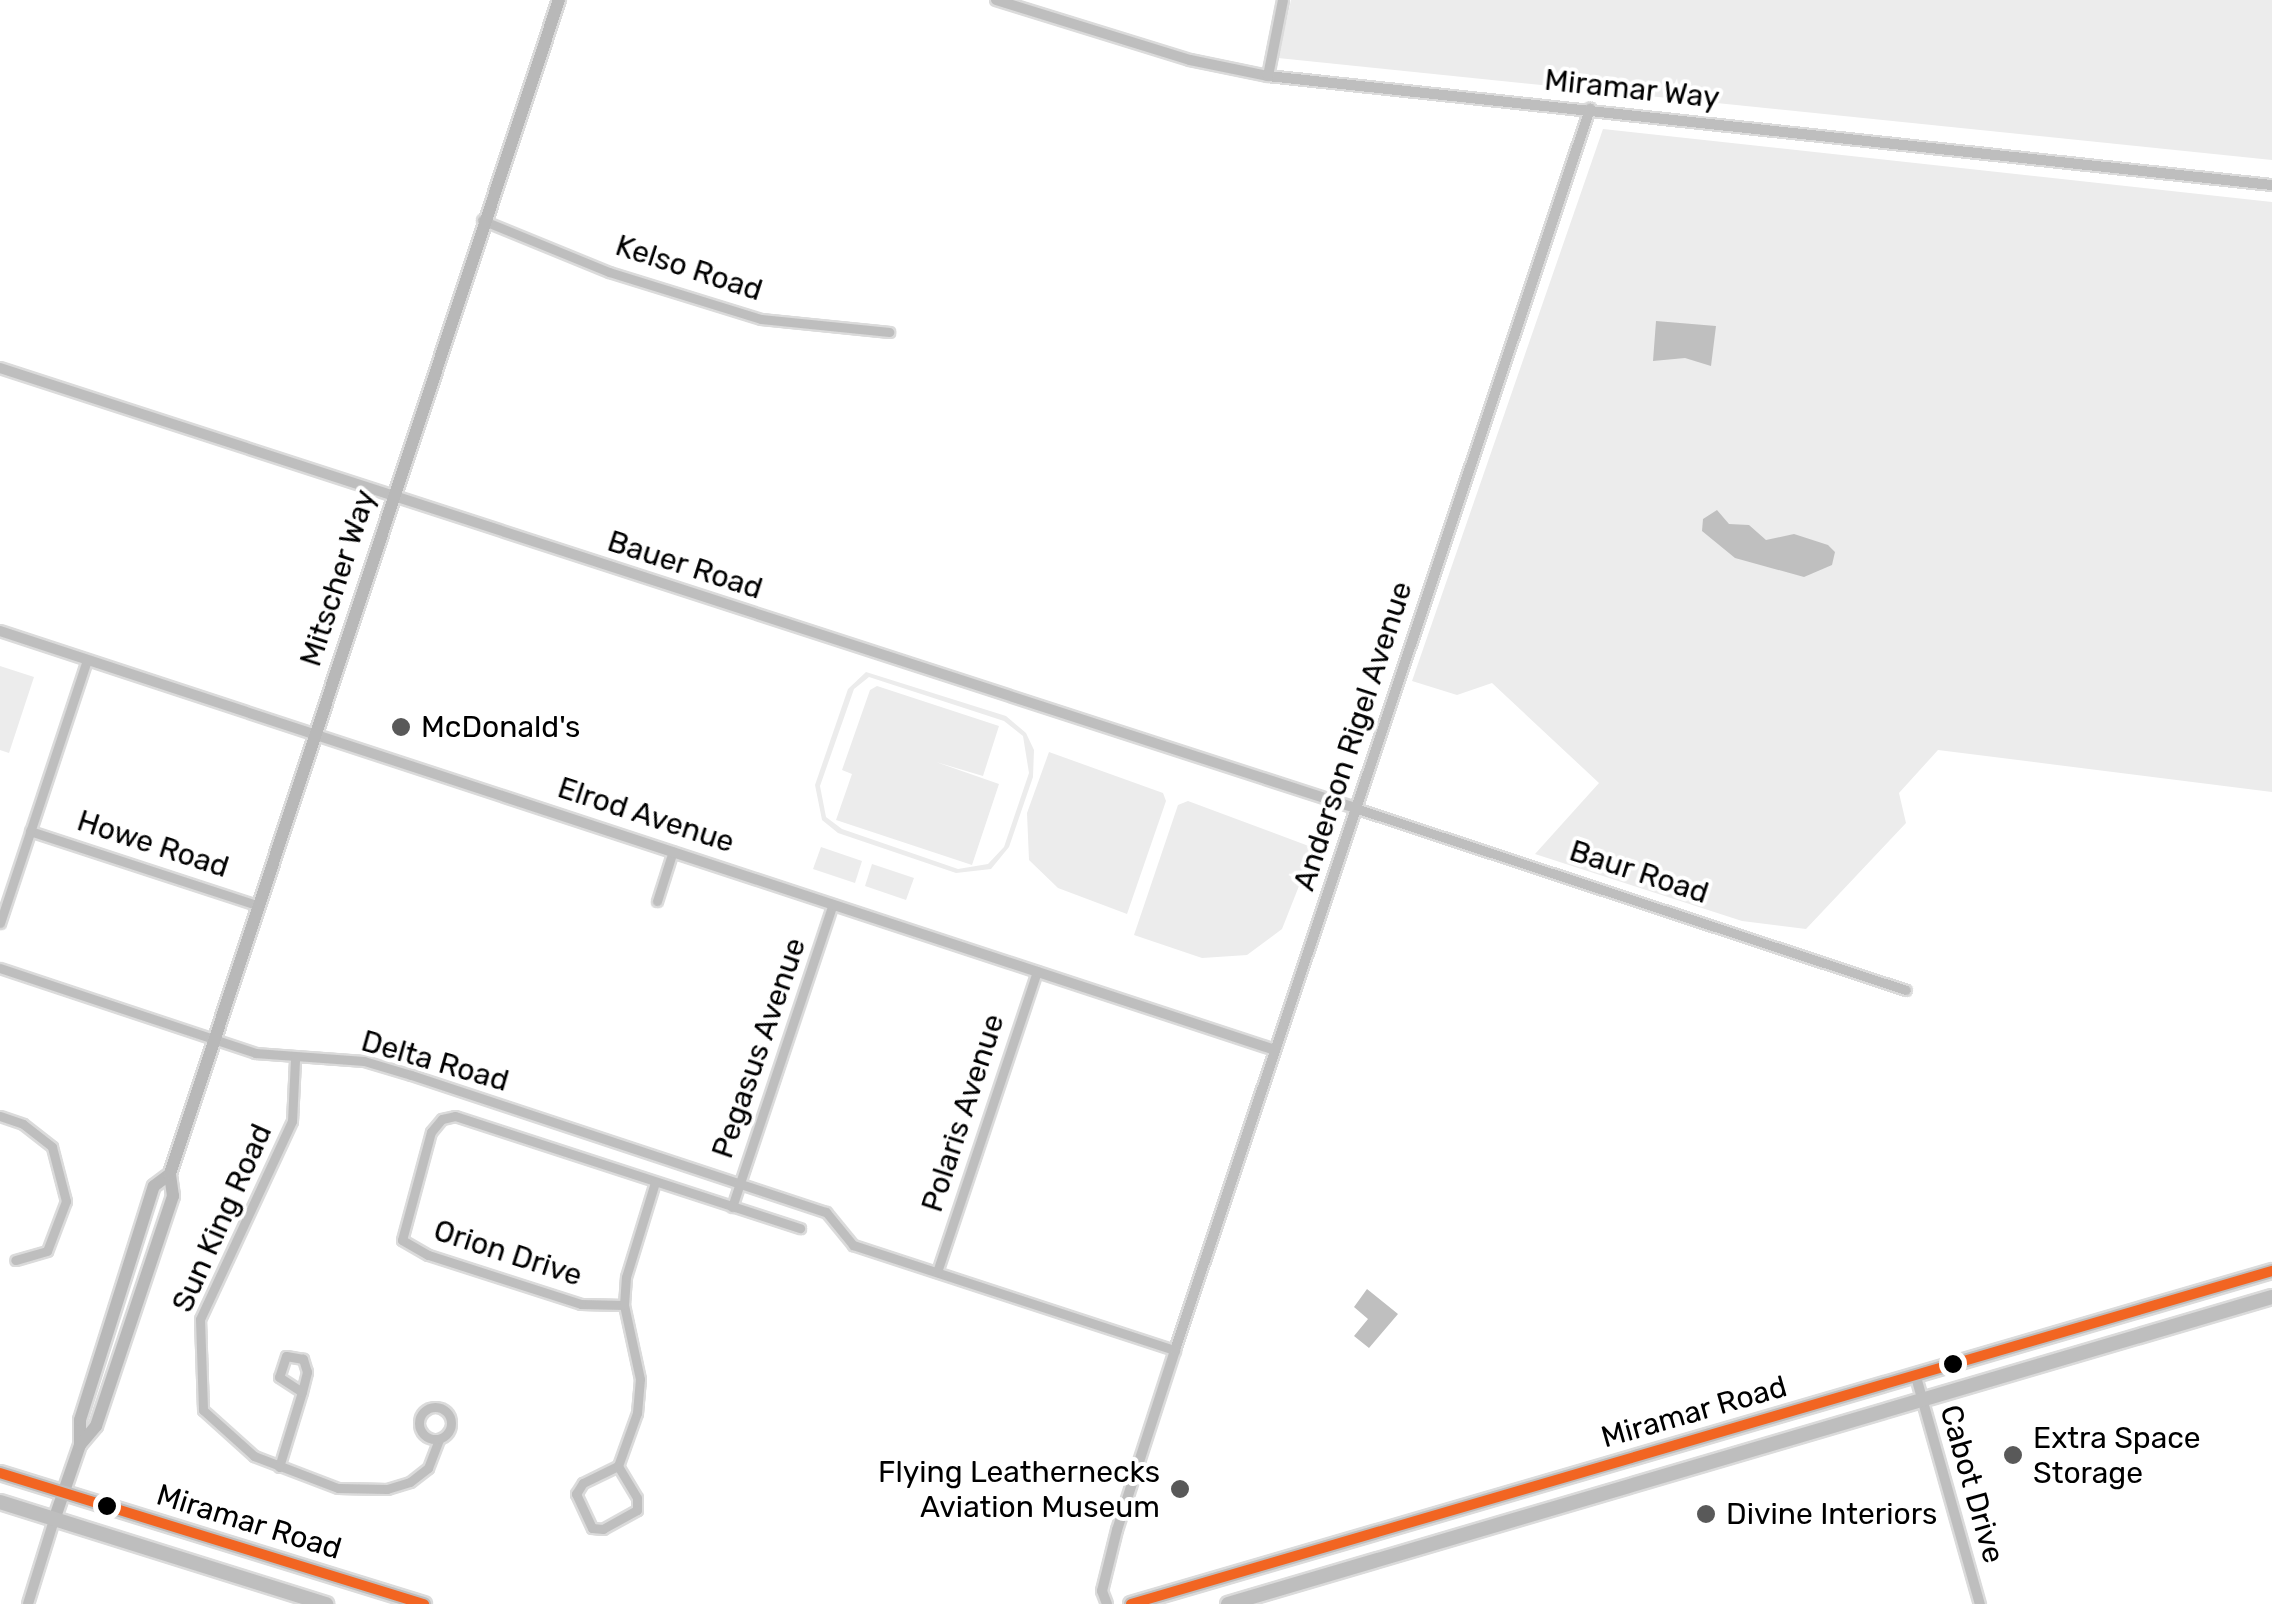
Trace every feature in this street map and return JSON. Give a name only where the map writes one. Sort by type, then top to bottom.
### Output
[{"type":"main road","name":"Mitscher Way","points":[[80,1445],[80,1420],[150,1200],[170,1174],[482,220],[559,0]]},
{"type":"main road","name":"Mitscher Way","points":[[54,1520],[80,1445],[96,1426],[174,1196],[170,1174]]},
{"type":"main road","name":"Miramar Road","points":[[1131,1604],[2272,1271]]},
{"type":"main road","name":"Miramar Road","points":[[1228,1604],[1923,1404],[2272,1298]]},
{"type":"main road","name":"Miramar Road","points":[[0,1473],[424,1604]]},
{"type":"main road","name":"Miramar Road","points":[[0,1502],[326,1604]]},
{"type":"street","name":"Miramar Way","points":[[996,0],[1190,60],[1268,76],[2272,185]]},
{"type":"street","points":[[1268,76],[1283,0]]},
{"type":"street","name":"Anderson Rigel Avenue","points":[[1107,1604],[1102,1591],[1117,1530],[1175,1350],[1590,109]]},
{"type":"street","name":"Kelso Road","points":[[482,220],[608,272],[762,319],[889,332]]},
{"type":"street","name":"Bauer Road","points":[[0,368],[390,499],[1356,808]]},
{"type":"street","name":"Elrod Avenue","points":[[0,632],[1274,1050]]},
{"type":"street","points":[[0,924],[86,660]]},
{"type":"street","name":"Baur Road","points":[[1356,808],[1906,990]]},
{"type":"street","name":"Howe Road","points":[[30,830],[259,906]]},
{"type":"street","points":[[657,901],[673,851]]},
{"type":"street","name":"Pegasus Avenue","points":[[732,1207],[833,904]]},
{"type":"street","name":"Delta Road","points":[[0,968],[296,1060],[364,1061],[826,1212],[852,1245],[937,1272]]},
{"type":"street","name":"Polaris Avenue","points":[[937,1272],[1037,971]]},
{"type":"street","name":"Sun King Road","points":[[296,1060],[292,1121],[200,1319],[196,1358],[203,1410],[224,1436],[279,1467],[338,1488],[387,1489],[428,1468],[439,1439]]},
{"type":"street","points":[[0,1116],[23,1124],[52,1148],[66,1201],[46,1251],[16,1260]]},
{"type":"street","name":"Delta Road","points":[[455,1116],[800,1228]]},
{"type":"street","name":"Orion Drive","points":[[455,1116],[431,1132],[402,1240],[428,1255],[582,1304],[624,1305]]},
{"type":"street","points":[[618,1466],[637,1498],[636,1510],[603,1529],[592,1528],[576,1494],[583,1483],[618,1466],[637,1413],[640,1379],[624,1305],[626,1277],[655,1182]]},
{"type":"street","points":[[937,1272],[1175,1350]]},
{"type":"street","name":"Cabot Drive","points":[[1916,1377],[1980,1604]]},
{"type":"street","points":[[279,1467],[302,1392]]},
{"type":"street","points":[[28,1604],[54,1520]]},
{"type":"shaded area","points":[[1291,0],[2272,0],[2272,160],[1278,58]]},
{"type":"shaded area","points":[[1603,129],[2272,202],[2272,792],[1938,750],[1899,793],[1906,823],[1806,929],[1742,921],[1535,854],[1599,783],[1492,683],[1457,695],[1412,681]]},
{"type":"shaded area","points":[[1656,321],[1716,326],[1711,366],[1685,358],[1653,361]]},
{"type":"shaded area","points":[[1717,510],[1729,524],[1749,525],[1766,540],[1794,534],[1828,545],[1835,552],[1832,565],[1804,577],[1735,558],[1702,531],[1703,519]]},
{"type":"shaded area","points":[[0,666],[34,677],[9,753],[0,750]]},
{"type":"shaded area","points":[[866,672],[1006,716],[1026,733],[1034,750],[1033,777],[1009,847],[991,869],[956,873],[838,833],[822,820],[815,785],[848,689]],"holes":[[[869,677],[1004,721],[1023,736],[1029,773],[1004,847],[988,864],[958,869],[842,829],[826,817],[820,786],[854,689]]]},
{"type":"shaded area","points":[[877,686],[999,726],[983,776],[936,762],[999,784],[972,865],[836,820],[852,774],[842,770],[870,690]]},
{"type":"shaded area","points":[[1049,752],[1163,793],[1166,801],[1127,914],[1058,888],[1029,860],[1027,813]]},
{"type":"shaded area","points":[[1188,801],[1314,848],[1282,929],[1247,955],[1202,958],[1134,935],[1178,805]]},
{"type":"shaded area","points":[[821,847],[862,861],[855,883],[813,869]]},
{"type":"shaded area","points":[[872,864],[914,878],[906,900],[865,886]]},
{"type":"shaded area","points":[[1367,1289],[1398,1314],[1369,1348],[1354,1336],[1368,1319],[1354,1307]]},
{"type":"transit line","points":[[1131,1604],[2272,1271]]},
{"type":"transit line","points":[[0,1473],[424,1604]]},
{"type":"place","name":"McDonald's","points":[[401,727]]},
{"type":"place","name":"Extra Space Storage","points":[[2013,1455]]},
{"type":"place","name":"Flying Leathernecks Aviation Museum","points":[[1180,1489]]},
{"type":"place","name":"Divine Interiors","points":[[1706,1514]]}]
